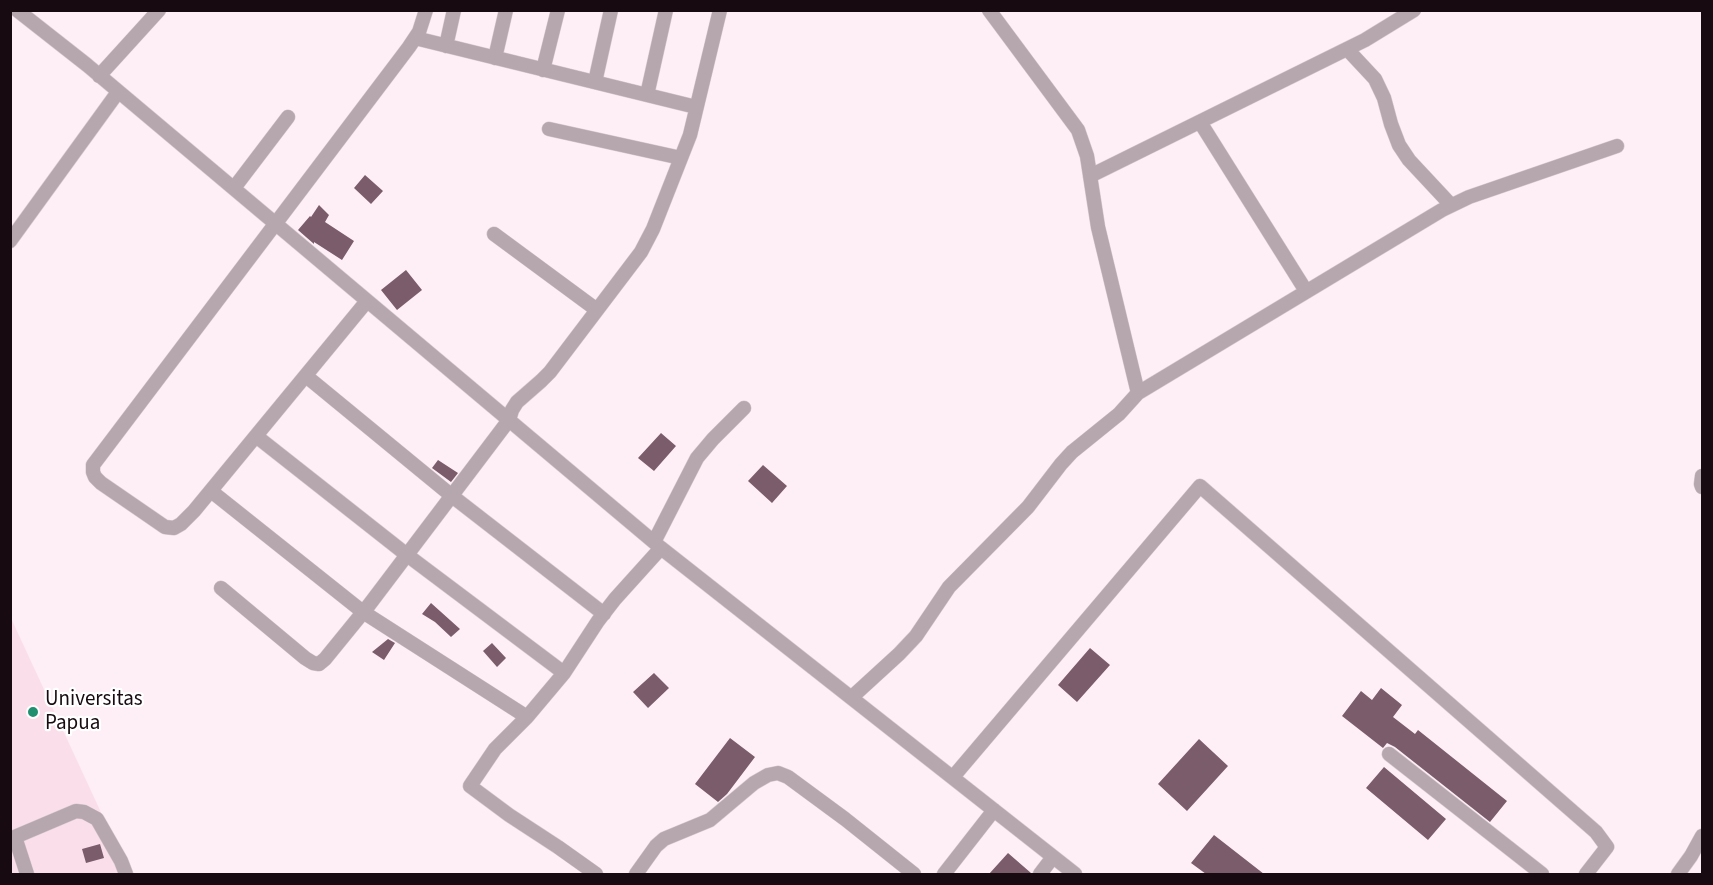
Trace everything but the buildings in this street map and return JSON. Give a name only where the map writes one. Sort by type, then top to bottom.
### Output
[{"type":"street","points":[[17,10],[35,16],[99,76],[657,545],[1075,874]]},
{"type":"street","points":[[99,76],[159,10]]},
{"type":"street","points":[[368,301],[181,524],[174,528],[165,527],[95,477],[93,465],[415,38],[426,10]]},
{"type":"street","points":[[447,46],[454,10]]},
{"type":"street","points":[[495,58],[506,10]]},
{"type":"street","points":[[543,70],[558,10]]},
{"type":"street","points":[[595,82],[611,10]]},
{"type":"street","points":[[646,95],[666,10]]},
{"type":"street","points":[[221,588],[304,658],[319,664],[325,659],[509,420],[517,402],[550,372],[641,252],[653,229],[690,135],[720,10]]},
{"type":"street","points":[[989,10],[1078,130],[1087,156],[1098,227],[1138,393]]},
{"type":"street","points":[[1090,176],[1365,40],[1414,10]]},
{"type":"street","points":[[415,38],[696,107]]},
{"type":"street","points":[[1347,49],[1375,79],[1384,98],[1399,145],[1409,160],[1451,206]]},
{"type":"street","points":[[10,241],[118,92]]},
{"type":"street","points":[[234,188],[288,117]]},
{"type":"street","points":[[1200,122],[1306,291]]},
{"type":"street","points":[[549,129],[681,158]]},
{"type":"street","points":[[852,697],[916,636],[948,586],[1028,507],[1072,452],[1119,414],[1138,393],[1451,206],[1469,197],[1617,146]]},
{"type":"street","points":[[494,234],[597,310]]},
{"type":"street","points":[[306,376],[452,496],[604,614]]},
{"type":"street","points":[[596,874],[470,786],[495,749],[527,717],[564,674],[604,614],[657,545],[698,458],[713,439],[744,408]]},
{"type":"street","points":[[256,436],[407,555],[564,674]]},
{"type":"street","points":[[1702,476],[1702,487]]},
{"type":"street","points":[[953,777],[1200,486],[1596,832],[1607,847],[1586,874]]},
{"type":"street","points":[[211,490],[363,612],[527,717]]},
{"type":"street","points":[[1389,754],[1542,874]]},
{"type":"street","points":[[636,874],[656,846],[664,839],[710,820],[754,783],[768,775],[778,773],[788,777],[845,819],[914,874]]},
{"type":"street","points":[[944,874],[994,810]]},
{"type":"street","points":[[27,874],[13,838],[76,811],[84,812],[97,819],[126,874]]},
{"type":"street","points":[[1678,874],[1702,836]]},
{"type":"street","points":[[1040,874],[1053,858]]},
{"type":"shaded area","name":"Universitas Papua","points":[[10,616],[99,808],[126,874],[11,874]]},
{"type":"place","name":"Universitas Papua","points":[[33,712]]}]
